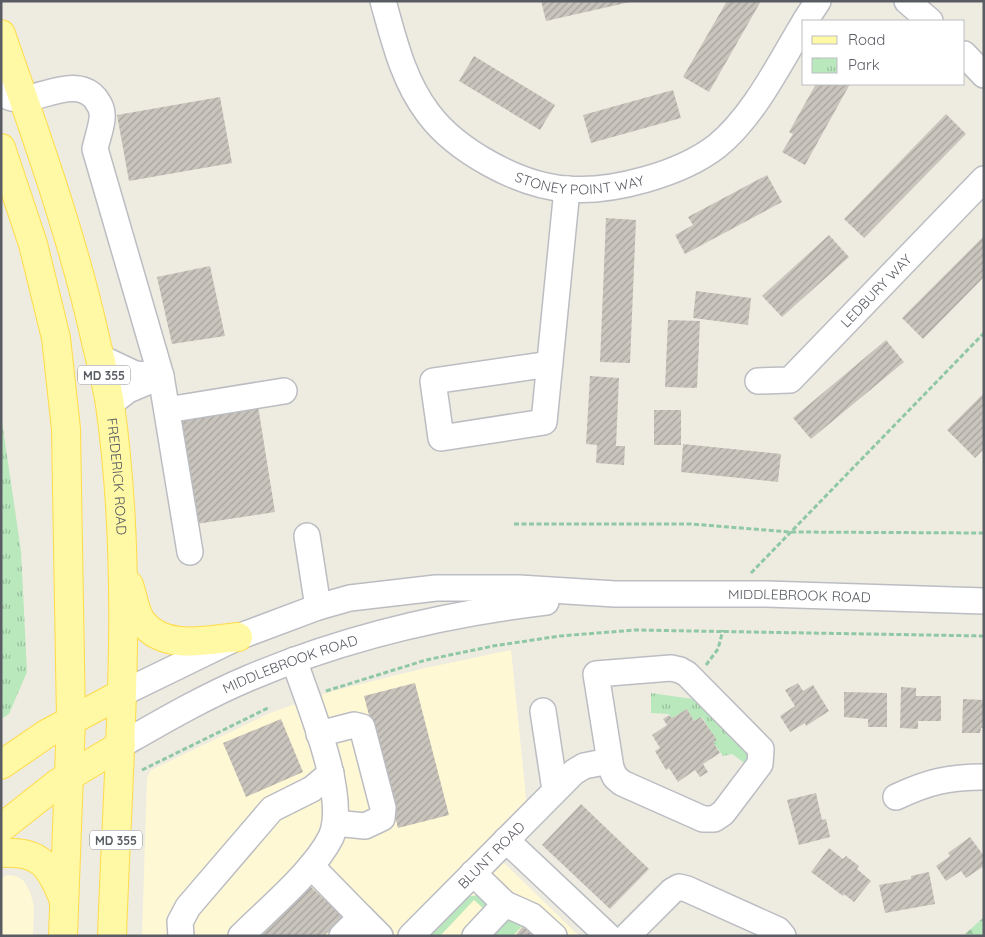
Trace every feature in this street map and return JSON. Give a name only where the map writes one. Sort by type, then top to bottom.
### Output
[{"type":"main road","name":"FREDERICK ROAD","points":[[1,34],[12,95],[70,238],[110,404],[119,497],[122,560],[121,745],[112,936]]},
{"type":"main road","name":"MD 355","points":[[1,148],[33,244],[56,338],[66,429],[71,720],[64,936]]},
{"type":"main road","points":[[122,560],[142,622],[157,634],[180,642],[238,637]]},
{"type":"main road","name":"MIDDLEBROOK ROAD","points":[[1,765],[71,720],[121,694]]},
{"type":"main road","name":"MIDDLEBROOK ROAD","points":[[1,828],[70,775],[121,745]]},
{"type":"main road","points":[[1,853],[28,855],[46,865],[53,874],[65,902]]},
{"type":"street","name":"STONEY POINT WAY","points":[[383,1],[397,51],[408,81],[428,114],[463,147],[508,173],[530,181],[567,189],[606,187],[641,180],[699,159],[742,122],[802,25]]},
{"type":"street","name":"STONEY POINT WAY","points":[[805,20],[818,1]]},
{"type":"street","points":[[965,55],[984,75]]},
{"type":"street","points":[[12,95],[77,89],[91,94],[101,106],[102,119],[95,149],[161,376],[190,552]]},
{"type":"street","name":"LEDBURY WAY","points":[[758,381],[790,380],[984,179]]},
{"type":"street","points":[[550,364],[433,381],[441,438],[544,422],[550,364],[567,189]]},
{"type":"street","points":[[100,357],[136,374],[161,376]]},
{"type":"street","points":[[110,404],[128,390],[161,376]]},
{"type":"street","points":[[167,410],[284,391]]},
{"type":"street","points":[[307,536],[318,607]]},
{"type":"street","name":"MIDDLEBROOK ROAD","points":[[121,694],[238,637],[318,607],[350,598],[436,588],[520,588],[615,594],[731,594],[984,601]]},
{"type":"street","name":"MIDDLEBROOK ROAD","points":[[121,745],[178,712],[248,678],[294,660],[428,622],[513,606],[615,594]]},
{"type":"street","points":[[241,936],[311,866],[328,842],[335,823],[337,798],[331,773],[294,660]]},
{"type":"street","points":[[671,668],[680,670],[691,678],[761,749],[760,764],[723,813],[714,819],[703,819],[622,783],[612,773],[609,761],[596,674],[671,668]]},
{"type":"street","points":[[543,711],[563,783]]},
{"type":"street","points":[[319,734],[354,725],[362,728],[383,808],[382,818],[370,825],[335,823]]},
{"type":"street","name":"BLUNT ROAD","points":[[411,936],[563,783],[584,766],[609,761]]},
{"type":"street","points":[[181,936],[180,922],[188,907],[272,809],[312,789],[331,773]]},
{"type":"street","points":[[896,797],[922,784],[943,779],[984,777]]},
{"type":"street","points":[[506,840],[608,936]]},
{"type":"street","points":[[311,866],[380,936]]},
{"type":"street","points":[[473,873],[505,904],[532,916],[554,936]]},
{"type":"street","points":[[627,936],[672,891],[679,887],[687,888],[778,930],[783,936]]},
{"type":"street","points":[[475,936],[505,904]]},
{"type":"street","points":[[342,936],[361,917]]},
{"type":"path","points":[[731,594],[984,333]]},
{"type":"path","points":[[514,524],[691,524],[790,532],[984,533]]},
{"type":"path","points":[[327,689],[426,660],[493,646],[560,636],[635,630],[723,630],[984,636]]},
{"type":"path","points":[[691,678],[715,655],[723,630]]},
{"type":"path","points":[[142,770],[270,707]]},
{"type":"shaded area","points":[[511,650],[527,807],[398,936],[142,936],[147,778],[151,770],[270,713],[333,691],[425,668]]},
{"type":"shaded area","points":[[500,859],[579,936],[427,936]]},
{"type":"shaded area","points":[[6,875],[16,876],[24,881],[30,892],[34,906],[33,936],[1,936],[1,880]]},
{"type":"green space","points":[[1,415],[21,551],[27,672],[9,714],[1,719]]},
{"type":"green space","points":[[651,693],[693,699],[698,695],[751,755],[746,764],[732,754],[723,756],[713,742],[716,740],[702,717],[694,721],[687,709],[672,718],[669,714],[651,713]]},
{"type":"green space","points":[[478,895],[488,904],[484,909],[474,900],[440,936],[425,936],[465,897]]},
{"type":"green space","points":[[984,917],[984,936],[963,936]]},
{"type":"green space","points":[[512,920],[524,924],[513,936],[490,936],[504,922]]},
{"type":"building","points":[[541,1],[630,1],[630,2],[546,21]]},
{"type":"building","points":[[727,1],[761,1],[709,92],[683,77]]},
{"type":"building","points":[[474,56],[555,105],[540,130],[459,81]]},
{"type":"building","points":[[815,85],[849,85],[805,165],[782,152],[793,134],[789,132]]},
{"type":"building","points":[[673,90],[681,118],[591,143],[583,115]]},
{"type":"building","points":[[220,97],[232,163],[129,181],[117,115]]},
{"type":"building","points":[[946,114],[966,134],[864,238],[844,219]]},
{"type":"building","points":[[767,175],[782,202],[685,254],[675,235],[693,225],[688,217]]},
{"type":"building","points":[[606,218],[636,220],[630,363],[600,362]]},
{"type":"building","points":[[829,235],[849,257],[782,317],[762,296]]},
{"type":"building","points":[[984,236],[984,277],[923,339],[902,318]]},
{"type":"building","points":[[210,266],[225,336],[172,344],[157,277]]},
{"type":"building","points":[[696,291],[751,298],[748,325],[693,318]]},
{"type":"building","points":[[668,320],[700,321],[697,388],[665,387]]},
{"type":"building","points":[[886,340],[904,362],[811,439],[793,418]]},
{"type":"building","points":[[590,376],[619,378],[616,446],[625,446],[624,465],[596,463],[597,445],[586,444]]},
{"type":"building","points":[[984,393],[984,449],[975,458],[947,430]]},
{"type":"building","points":[[258,406],[275,512],[196,524],[180,418]]},
{"type":"building","points":[[654,410],[681,410],[681,445],[654,445]]},
{"type":"building","points":[[683,444],[781,454],[778,482],[681,472]]},
{"type":"building","points":[[415,683],[449,815],[398,828],[364,696]]},
{"type":"building","points":[[798,683],[803,691],[813,685],[829,711],[806,726],[805,723],[790,732],[780,716],[795,706],[785,690]]},
{"type":"building","points":[[901,687],[916,688],[916,696],[941,696],[941,721],[918,721],[918,729],[900,728]]},
{"type":"building","points":[[844,692],[887,693],[887,727],[868,727],[868,719],[844,717]]},
{"type":"building","points":[[963,699],[984,700],[984,728],[981,728],[980,733],[962,733]]},
{"type":"building","points":[[687,709],[694,721],[701,717],[717,740],[713,742],[720,753],[703,764],[708,772],[700,777],[695,770],[678,782],[669,768],[666,770],[655,751],[660,748],[652,735],[667,725],[663,719],[669,715],[672,718]]},
{"type":"building","points":[[281,719],[303,772],[246,797],[223,743]]},
{"type":"building","points":[[816,793],[822,820],[826,819],[830,837],[799,845],[787,800]]},
{"type":"building","points":[[581,804],[649,869],[610,909],[542,845]]},
{"type":"building","points":[[970,837],[984,856],[984,866],[966,878],[961,871],[946,881],[936,866],[950,856],[948,853]]},
{"type":"building","points":[[829,848],[843,859],[846,856],[859,866],[857,869],[871,881],[854,902],[811,872]]},
{"type":"building","points":[[929,872],[935,904],[885,913],[879,885],[911,879],[911,876]]},
{"type":"building","points":[[310,886],[343,917],[324,936],[261,936]]},
{"type":"building","points":[[523,926],[533,936],[515,936]]}]
